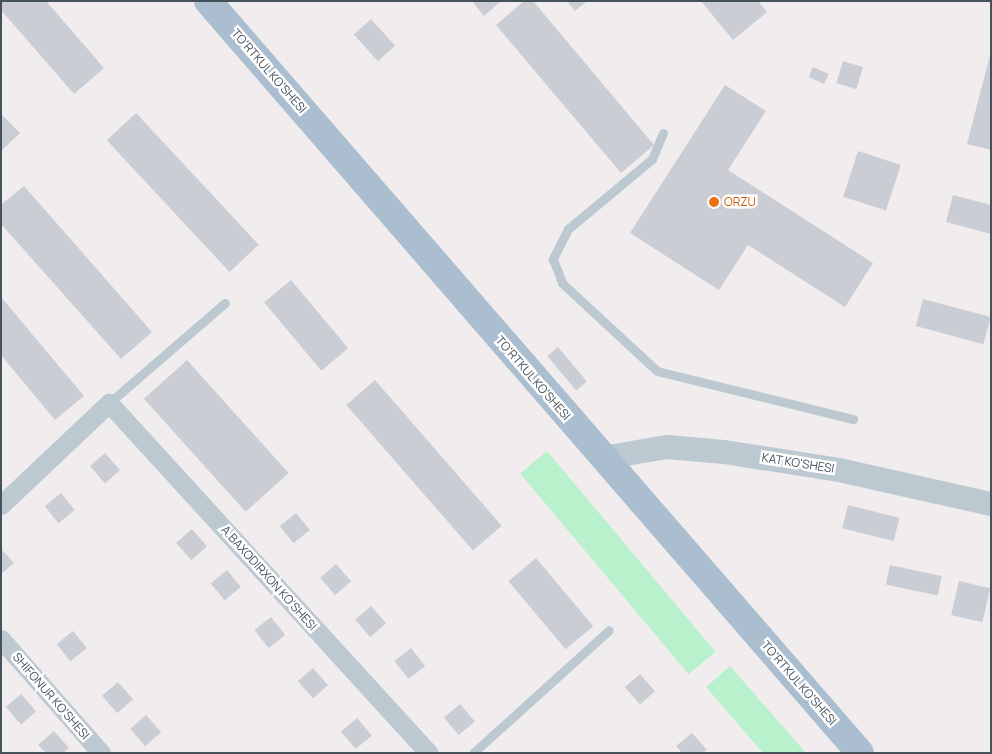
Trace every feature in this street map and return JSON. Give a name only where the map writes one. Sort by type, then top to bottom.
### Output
[{"type":"main road","name":"TO'RTKUL KO'SHESI","points":[[208,1],[860,753]]},
{"type":"street","points":[[1,505],[109,403]]},
{"type":"street","name":"A.BAXODIRXON KO'SHESI","points":[[109,403],[429,753]]},
{"type":"street","name":"KAT KO'SHESI","points":[[603,458],[667,447],[724,452],[839,470],[991,504]]},
{"type":"street","name":"SHIFONUR KO'SHESI","points":[[1,639],[101,753]]},
{"type":"lane","points":[[663,133],[652,159],[568,229],[553,259],[562,283],[657,371],[853,419]]},
{"type":"lane","points":[[109,403],[225,303]]},
{"type":"lane","points":[[473,753],[609,630]]},
{"type":"green space","points":[[547,451],[715,652],[689,674],[520,473]]},
{"type":"green space","points":[[730,666],[806,753],[763,753],[706,687]]},
{"type":"building","points":[[1,1],[46,1],[104,68],[74,94],[1,10]]},
{"type":"building","points":[[472,1],[501,1],[484,16]]},
{"type":"building","points":[[524,1],[533,1],[654,145],[621,173],[496,25]]},
{"type":"building","points":[[567,1],[587,1],[575,11]]},
{"type":"building","points":[[701,1],[758,1],[767,12],[733,40]]},
{"type":"building","points":[[371,19],[395,46],[378,61],[354,34]]},
{"type":"building","points":[[991,55],[991,150],[967,144]]},
{"type":"building","points":[[843,61],[863,67],[856,89],[836,83]]},
{"type":"building","points":[[813,67],[829,74],[824,84],[809,77]]},
{"type":"building","name":"ORZU","points":[[725,85],[766,111],[728,170],[873,263],[845,307],[748,245],[719,290],[630,233]]},
{"type":"building","points":[[136,113],[259,245],[230,272],[107,140]]},
{"type":"building","points":[[1,114],[20,133],[1,151]]},
{"type":"building","points":[[858,151],[901,165],[886,211],[843,197]]},
{"type":"building","points":[[24,186],[152,332],[121,359],[1,224],[1,205]]},
{"type":"building","points":[[953,195],[991,205],[991,234],[946,222]]},
{"type":"building","points":[[291,280],[348,348],[321,371],[264,302]]},
{"type":"building","points":[[1,297],[84,396],[55,420],[1,355]]},
{"type":"building","points":[[923,299],[991,317],[983,344],[916,326]]},
{"type":"building","points":[[558,347],[587,381],[576,390],[547,356]]},
{"type":"building","points":[[187,360],[289,473],[246,512],[144,399]]},
{"type":"building","points":[[375,380],[502,526],[473,551],[346,405]]},
{"type":"building","points":[[105,453],[120,470],[105,483],[90,466]]},
{"type":"building","points":[[61,493],[75,510],[59,523],[45,506]]},
{"type":"building","points":[[848,505],[899,518],[894,541],[842,528]]},
{"type":"building","points":[[296,513],[310,530],[294,543],[280,526]]},
{"type":"building","points":[[192,529],[207,546],[191,560],[176,543]]},
{"type":"building","points":[[1,549],[14,563],[1,574]]},
{"type":"building","points":[[536,558],[593,626],[566,649],[508,581]]},
{"type":"building","points":[[336,564],[351,581],[335,595],[320,578]]},
{"type":"building","points":[[890,565],[942,576],[938,596],[886,585]]},
{"type":"building","points":[[227,570],[241,587],[225,600],[211,583]]},
{"type":"building","points":[[959,581],[990,588],[982,622],[951,615]]},
{"type":"building","points":[[371,606],[386,623],[370,637],[355,620]]},
{"type":"building","points":[[271,617],[285,635],[269,648],[254,630]]},
{"type":"building","points":[[73,631],[87,648],[71,661],[57,644]]},
{"type":"building","points":[[411,648],[425,666],[409,679],[394,661]]},
{"type":"building","points":[[313,668],[328,685],[313,698],[298,681]]},
{"type":"building","points":[[640,674],[655,691],[640,704],[625,687]]},
{"type":"building","points":[[118,682],[133,699],[117,713],[102,696]]},
{"type":"building","points":[[21,694],[36,711],[21,724],[6,707]]},
{"type":"building","points":[[460,704],[475,722],[459,735],[444,717]]},
{"type":"building","points":[[146,715],[161,732],[145,746],[130,729]]},
{"type":"building","points":[[357,718],[372,736],[356,749],[341,731]]},
{"type":"building","points":[[54,731],[69,748],[63,753],[46,753],[38,745]]},
{"type":"building","points":[[692,733],[707,750],[703,753],[682,753],[676,746]]},
{"type":"place","name":"ORZU","points":[[714,202]]}]
